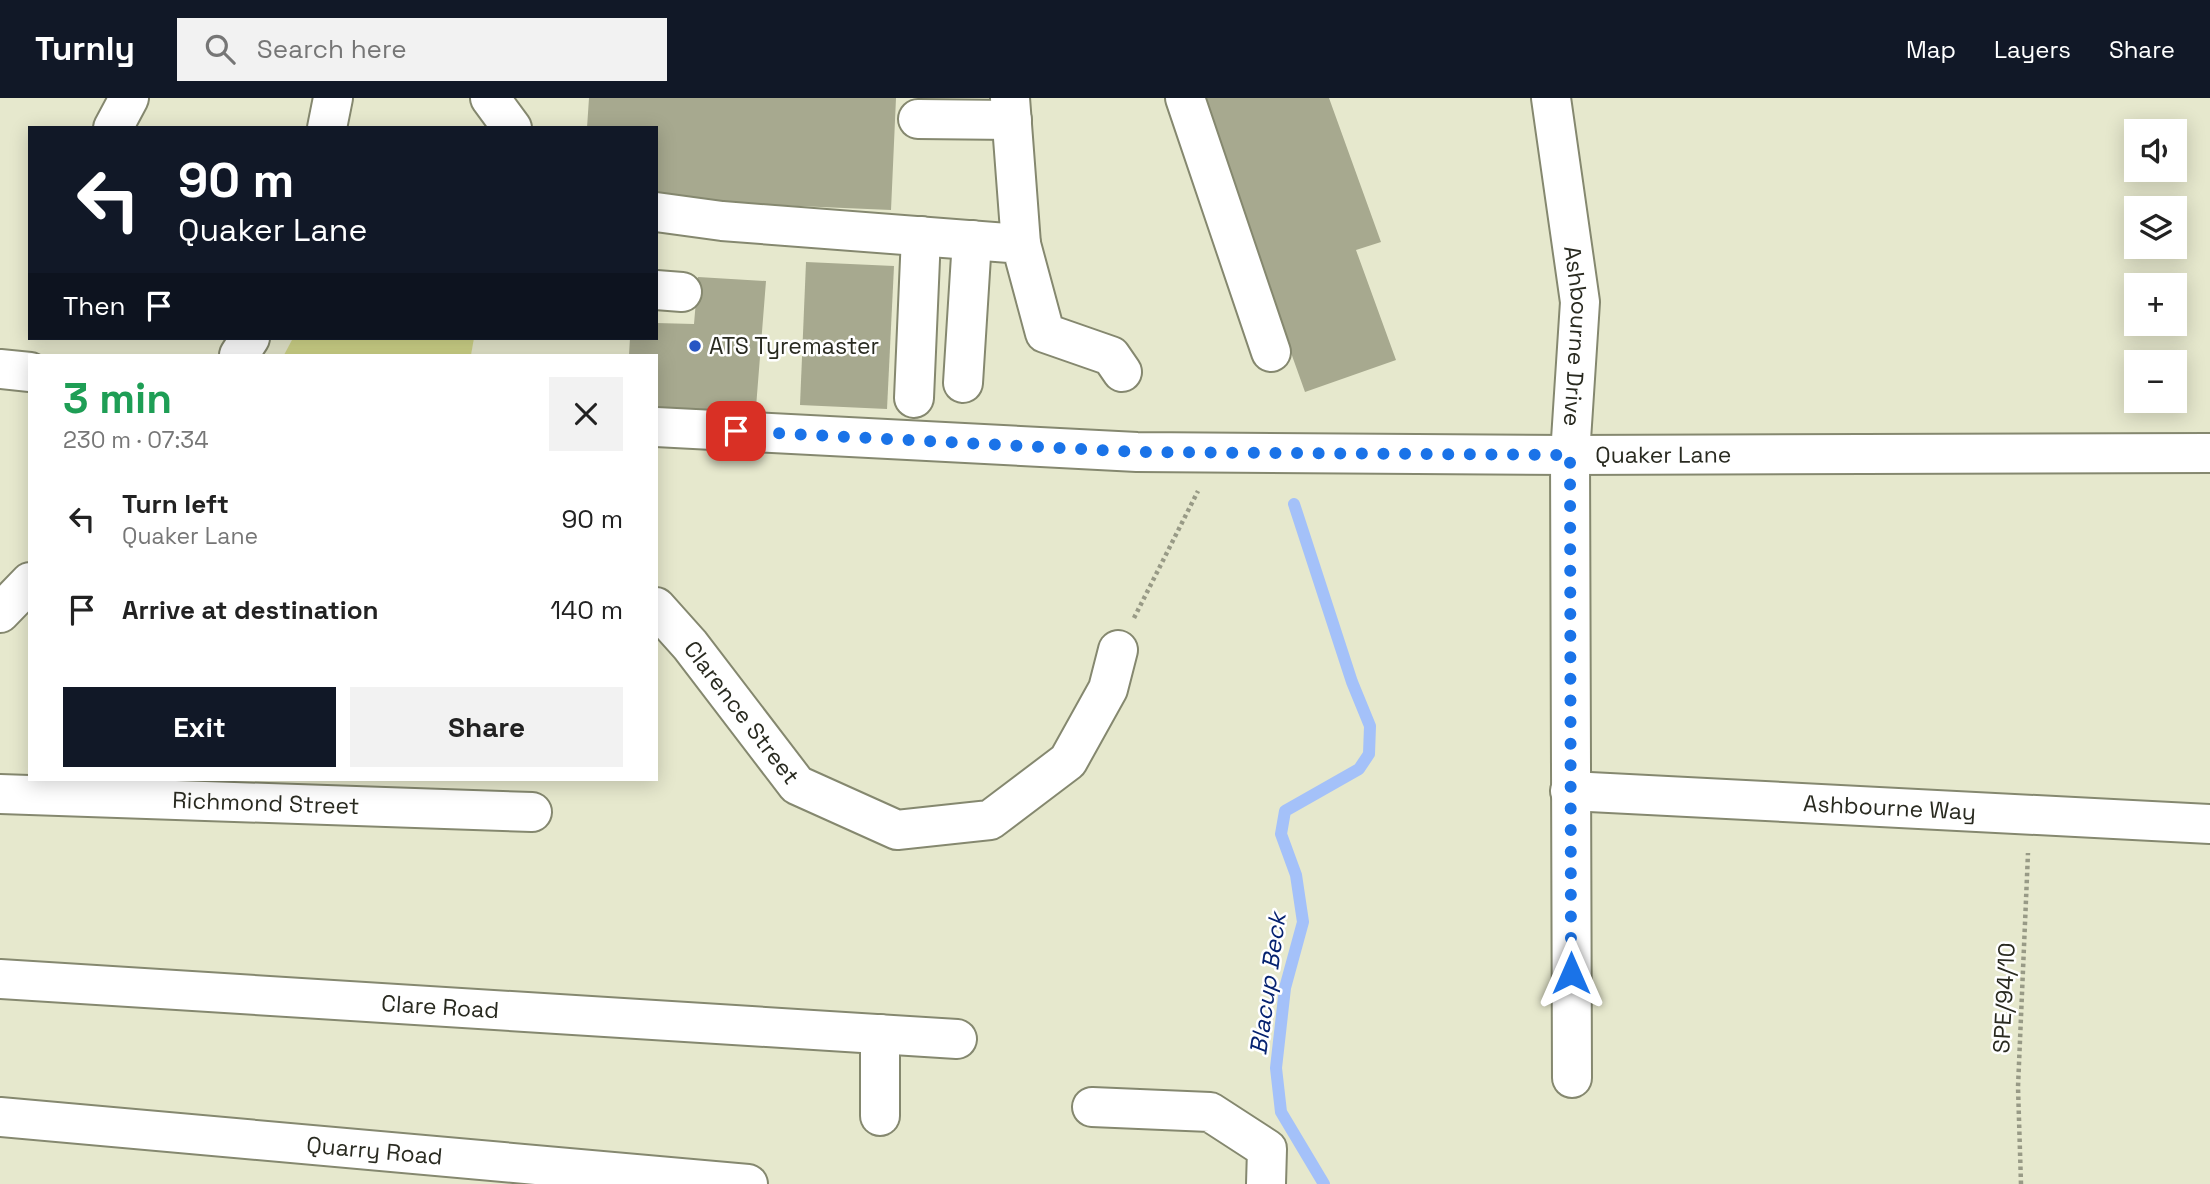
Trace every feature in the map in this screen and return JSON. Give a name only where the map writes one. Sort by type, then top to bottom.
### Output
[{"type":"street","points":[[114,126],[129,98]]},
{"type":"street","points":[[327,126],[333,98]]},
{"type":"street","points":[[490,98],[511,126]]},
{"type":"street","points":[[1185,98],[1271,352]]},
{"type":"street","name":"Ashbourne Drive","points":[[1551,98],[1580,302],[1570,455],[1572,1077]]},
{"type":"street","points":[[918,119],[1011,109],[1021,244],[1045,332],[1111,356],[1122,372]]},
{"type":"street","points":[[658,212],[722,221],[1021,244]]},
{"type":"street","points":[[914,398],[921,236]]},
{"type":"street","points":[[963,383],[972,240]]},
{"type":"street","points":[[0,369],[28,372]]},
{"type":"street","name":"Quaker Lane","points":[[658,427],[1137,452],[1570,455],[2210,453]]},
{"type":"street","points":[[0,613],[28,584]]},
{"type":"street","name":"Clarence Street","points":[[658,609],[697,654],[797,785],[897,830],[990,820],[1068,761],[1108,689],[1118,650]]},
{"type":"street","name":"Ashbourne Way","points":[[1570,791],[2210,824]]},
{"type":"street","name":"Richmond Street","points":[[0,794],[532,812]]},
{"type":"street","name":"Clare Road","points":[[0,979],[957,1039]]},
{"type":"street","points":[[880,1034],[880,1116]]},
{"type":"street","points":[[1092,1107],[1210,1112],[1267,1149],[1266,1184]]},
{"type":"street","name":"Quarry Road","points":[[0,1117],[748,1184]]},
{"type":"path","points":[[1118,650],[1218,452]]},
{"type":"path","name":"SPE/94/10","points":[[2021,1184],[2018,1087],[2030,814]]},
{"type":"green space","points":[[292,340],[474,340],[471,354],[285,354]]},
{"type":"building","points":[[589,98],[896,98],[891,210],[658,200],[658,126],[587,126]]},
{"type":"building","points":[[1200,98],[1329,98],[1381,242],[1356,250],[1396,360],[1305,392]]},
{"type":"building","points":[[806,262],[894,266],[887,409],[800,405]]},
{"type":"building","name":"ATS Tyremaster","points":[[698,277],[766,281],[755,420],[658,413],[658,354],[629,354],[630,340],[658,340],[658,323],[694,324]]},
{"type":"waterway","name":"Blacup Beck","points":[[1294,504],[1352,682],[1370,726],[1369,754],[1359,769],[1285,811],[1281,834],[1296,875],[1303,922],[1285,988],[1276,1068],[1281,1112],[1324,1184]]},
{"type":"place","name":"ATS Tyremaster","points":[[695,346]]},
{"type":"route","points":[[736,431],[1137,452],[1570,455],[1571,973]]}]
